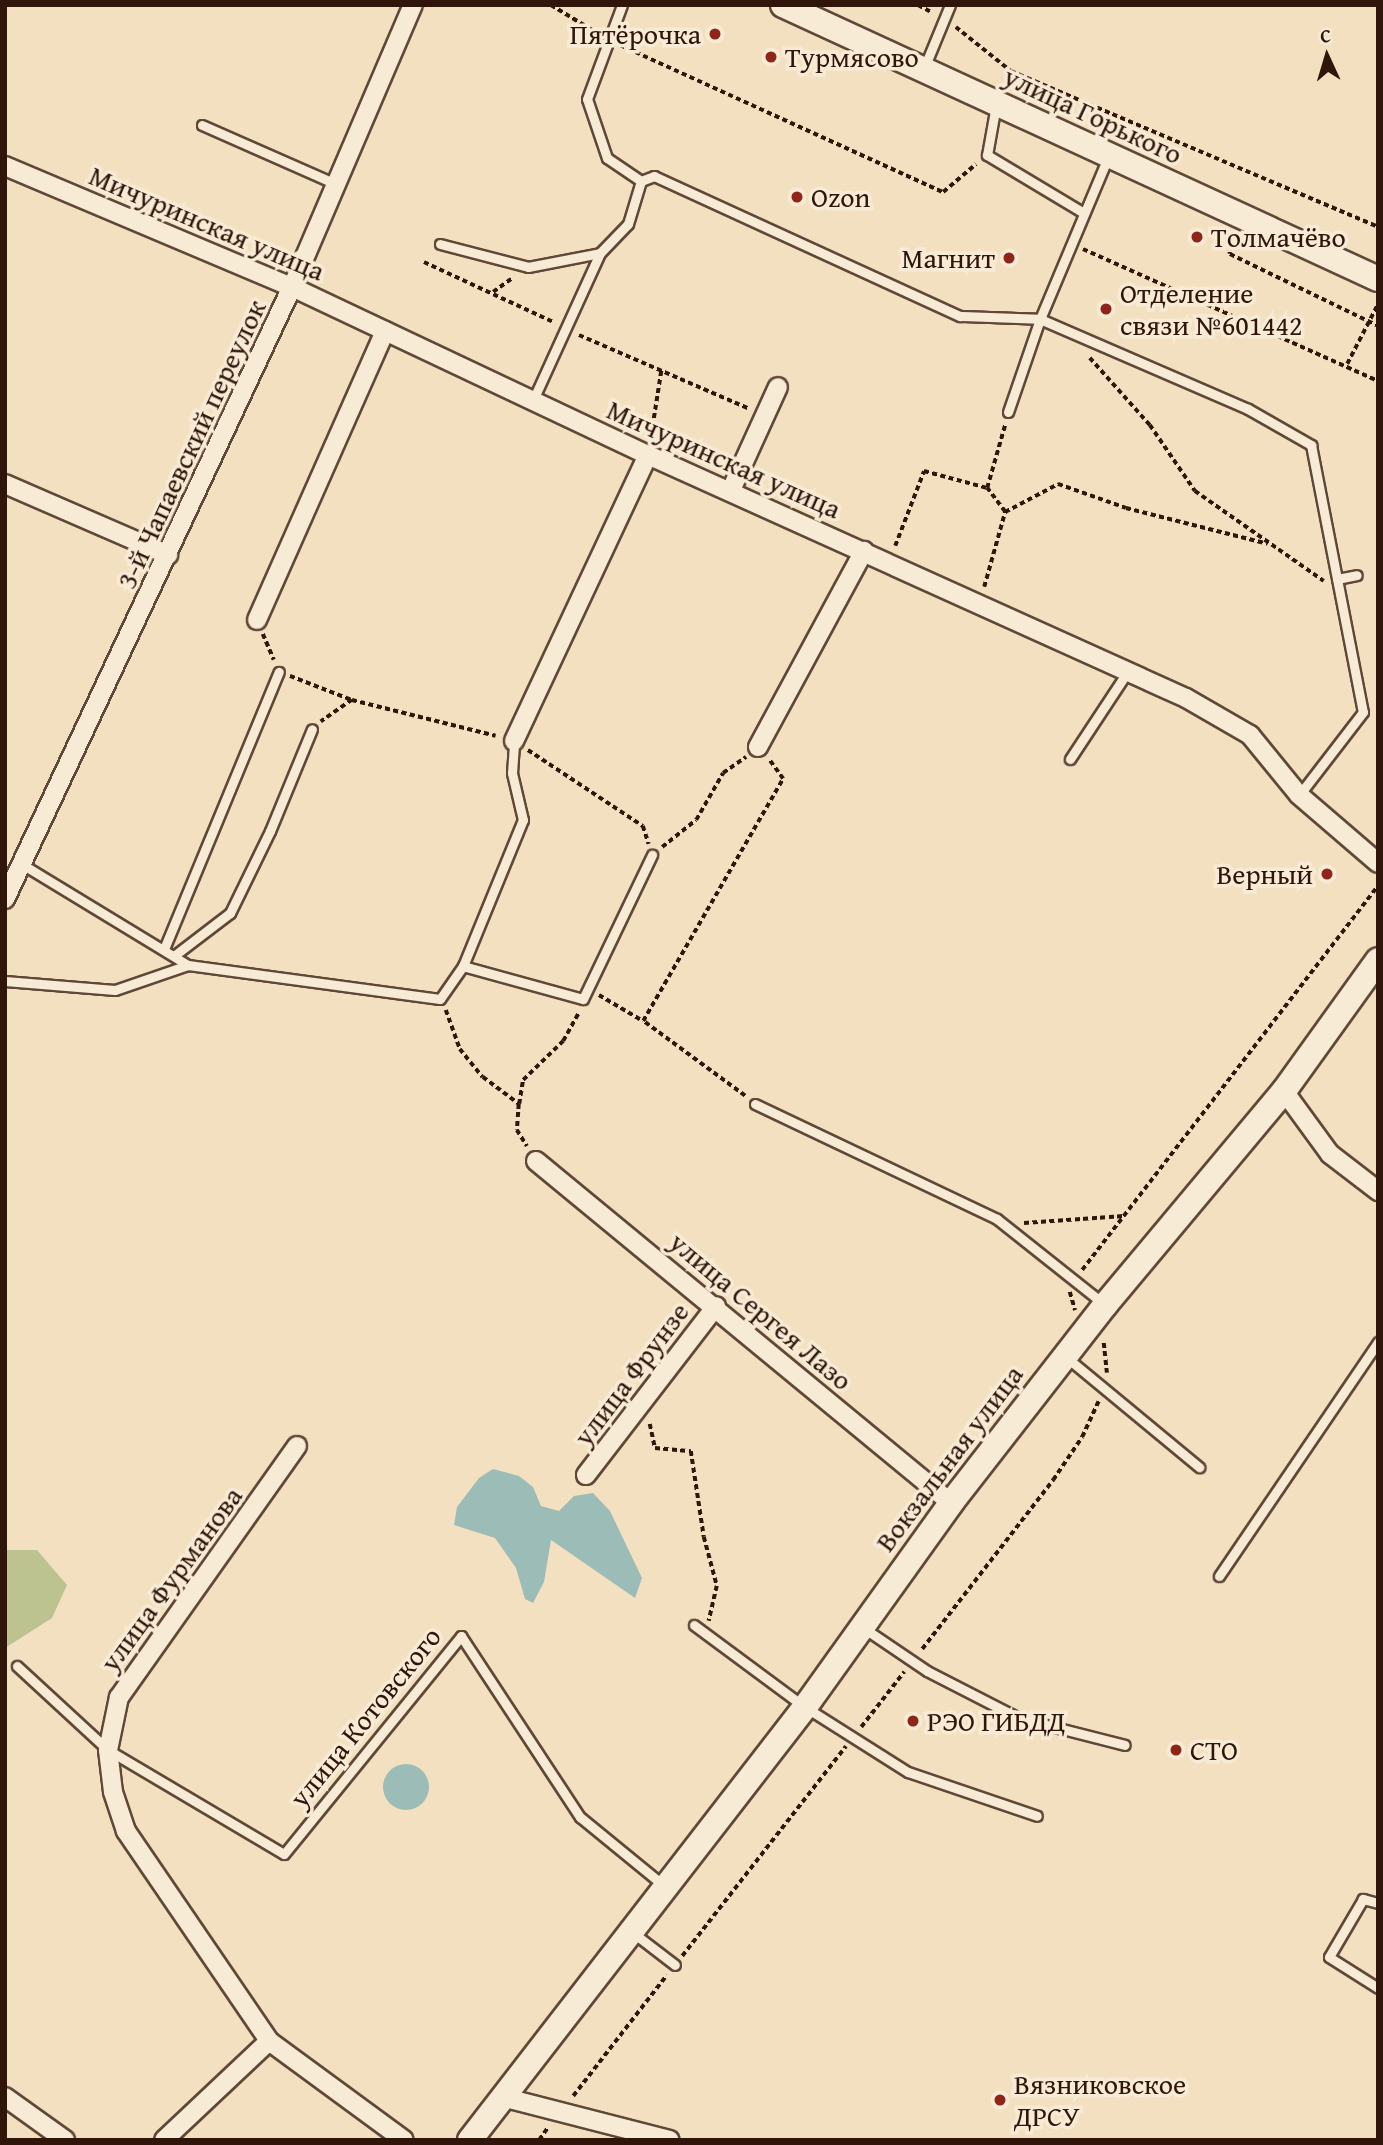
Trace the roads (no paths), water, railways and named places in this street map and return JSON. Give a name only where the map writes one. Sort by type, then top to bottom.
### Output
[{"type":"main road","name":"улица Горького","points":[[783,5],[818,12],[924,68],[1108,157],[1378,279]]},
{"type":"main road","name":"Вокзальная улица","points":[[470,2140],[805,1707],[860,1626],[1064,1356],[1284,1091],[1378,960]]},
{"type":"street","name":"3-й Чапаевский переулок","points":[[5,899],[25,866],[292,287],[413,5]]},
{"type":"street","name":"Мичуринская улица","points":[[5,166],[292,287],[648,456],[731,490],[978,607],[1128,671],[1250,735],[1299,795],[1378,863]]},
{"type":"street","points":[[257,620],[386,331]]},
{"type":"street","points":[[731,490],[763,414],[778,387]]},
{"type":"street","points":[[514,740],[648,456]]},
{"type":"street","points":[[5,484],[168,555]]},
{"type":"street","points":[[758,747],[864,551]]},
{"type":"street","points":[[1284,1091],[1330,1154],[1378,1191]]},
{"type":"street","name":"улица Сергея Лазо","points":[[536,1161],[716,1306],[951,1503]]},
{"type":"street","name":"улица Фрунзе","points":[[586,1475],[716,1306]]},
{"type":"street","name":"улица Фурманова","points":[[107,1750],[119,1697],[297,1446]]},
{"type":"street","points":[[107,1750],[113,1792],[126,1831],[270,2041],[404,2140]]},
{"type":"street","points":[[164,2140],[270,2041]]},
{"type":"street","points":[[502,2097],[670,2140]]},
{"type":"street","points":[[5,2098],[65,2140]]},
{"type":"lane","points":[[622,5],[587,99],[607,158],[641,181]]},
{"type":"lane","points":[[924,68],[950,5]]},
{"type":"lane","points":[[996,103],[987,155],[1084,214]]},
{"type":"lane","points":[[202,125],[336,184]]},
{"type":"lane","points":[[1007,412],[1040,319],[1108,157]]},
{"type":"lane","points":[[641,181],[654,176],[960,316],[1040,319],[1248,409],[1311,445],[1363,712],[1299,795]]},
{"type":"lane","points":[[533,400],[568,330],[600,253],[628,224],[641,181]]},
{"type":"lane","points":[[440,244],[528,267],[600,253]]},
{"type":"lane","points":[[1337,579],[1357,575]]},
{"type":"lane","points":[[1070,759],[1128,671]]},
{"type":"lane","points":[[164,949],[279,672]]},
{"type":"lane","points":[[175,955],[230,913],[270,831],[312,729]]},
{"type":"lane","points":[[5,981],[115,990],[188,965],[440,999],[463,966],[523,820],[512,773],[514,740]]},
{"type":"lane","points":[[463,966],[583,999],[652,855]]},
{"type":"lane","points":[[25,866],[188,965]]},
{"type":"lane","points":[[755,1104],[1001,1224],[1105,1305]]},
{"type":"lane","points":[[1219,1576],[1378,1342]]},
{"type":"lane","points":[[1064,1356],[1199,1467]]},
{"type":"lane","points":[[694,1625],[805,1707],[908,1772],[1037,1816]]},
{"type":"lane","points":[[860,1626],[927,1671],[1019,1718],[1125,1745]]},
{"type":"lane","name":"улица Котовского","points":[[17,1666],[107,1750],[284,1854],[461,1636],[580,1817],[665,1886]]},
{"type":"lane","points":[[1378,1903],[1363,1899],[1329,1957],[1378,1988]]},
{"type":"lane","points":[[631,1931],[675,1965]]},
{"type":"water","points":[[493,1469],[519,1476],[533,1487],[541,1506],[559,1511],[574,1496],[593,1493],[610,1511],[642,1578],[635,1598],[551,1540],[544,1582],[533,1603],[525,1599],[516,1568],[495,1538],[454,1525],[457,1507],[479,1478]]},
{"type":"water","points":[[406,1764],[422,1771],[429,1787],[422,1803],[406,1810],[390,1803],[383,1787],[390,1771]]},
{"type":"place","name":"Пятёрочка","points":[[715,34]]},
{"type":"place","name":"Турмясово","points":[[771,57]]},
{"type":"place","name":"Ozon","points":[[797,197]]},
{"type":"place","name":"Толмачёво","points":[[1197,237]]},
{"type":"place","name":"Магнит","points":[[1009,258]]},
{"type":"place","name":"Отделение связи №601442","points":[[1106,309]]},
{"type":"place","name":"Верный","points":[[1327,874]]},
{"type":"place","name":"РЭО ГИБДД","points":[[913,1721]]},
{"type":"place","name":"СТО","points":[[1176,1750]]},
{"type":"place","name":"Вязниковское ДРСУ","points":[[1000,2100]]}]
